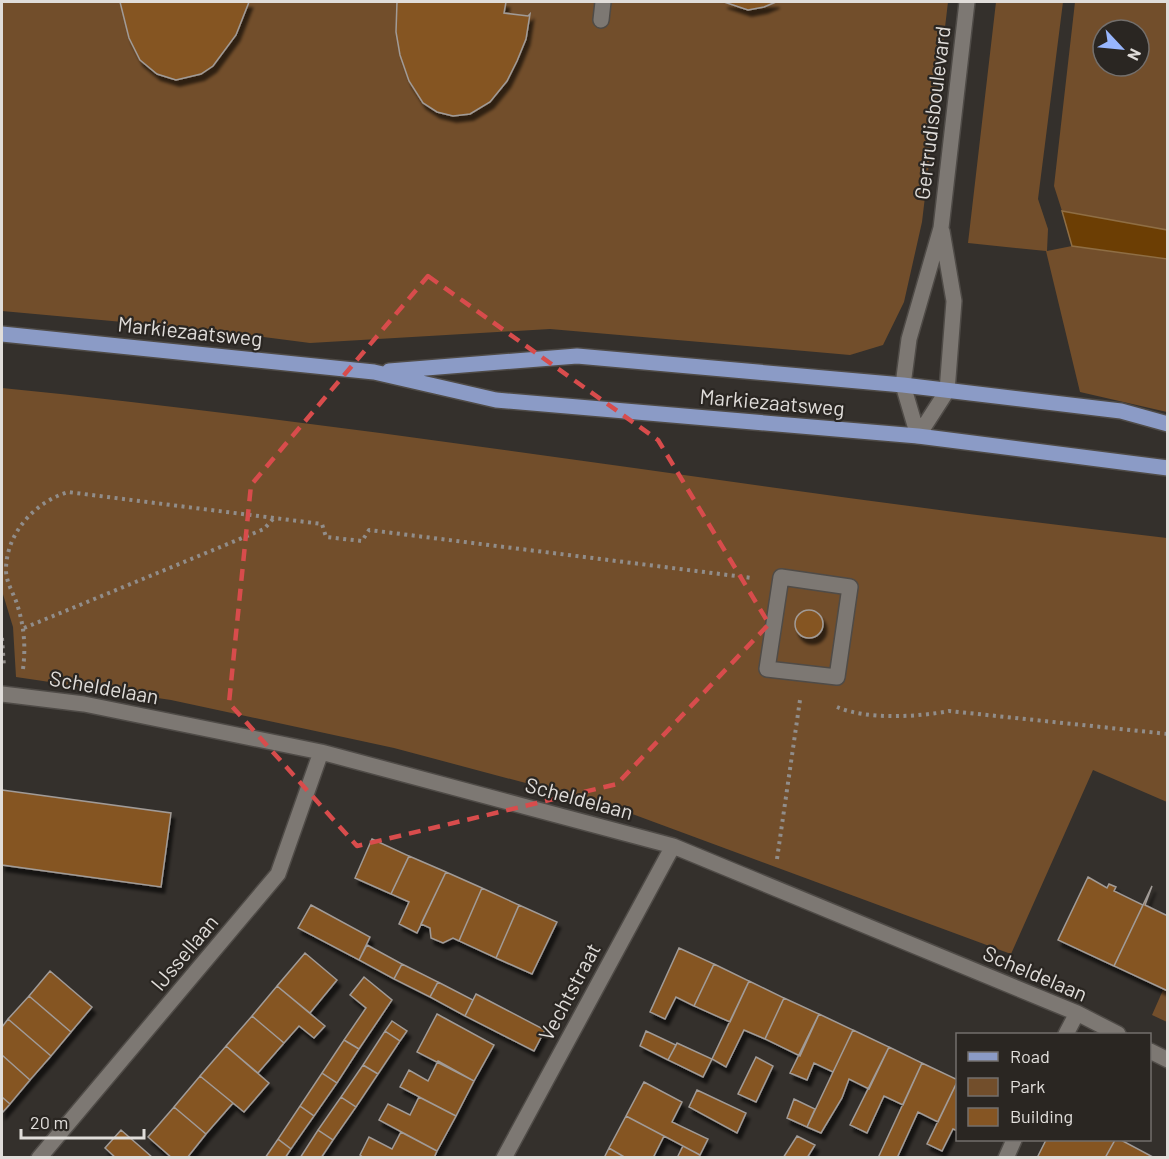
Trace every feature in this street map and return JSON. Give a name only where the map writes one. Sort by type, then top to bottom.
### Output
[{"type":"main road","name":"Markiezaatsweg","points":[[2,334],[374,372],[496,400],[918,436],[1167,468]]},
{"type":"main road","name":"Markiezaatsweg","points":[[374,372],[577,356],[903,385],[1121,411],[1167,424]]},
{"type":"street","points":[[601,20],[603,2]]},
{"type":"street","name":"Gertrudisboulevard","points":[[918,436],[903,385],[909,339],[941,228],[967,2]]},
{"type":"street","name":"Gertrudisboulevard","points":[[918,436],[947,391],[954,301],[941,228]]},
{"type":"street","points":[[781,577],[850,586],[837,677],[804,673],[767,669],[781,577]]},
{"type":"street","name":"Scheldelaan","points":[[2,694],[84,704],[321,752],[673,846],[1077,1013],[1114,1033]]},
{"type":"street","name":"IJssellaan","points":[[39,1158],[278,874],[321,752]]},
{"type":"street","name":"Vechtstraat","points":[[504,1158],[673,846]]},
{"type":"street","points":[[1067,1033],[1077,1013]]},
{"type":"street","points":[[1151,1052],[1167,1060]]},
{"type":"street","points":[[1006,1158],[1014,1141]]},
{"type":"path","points":[[4,669],[24,669],[24,628],[6,571],[9,552],[23,522],[50,499],[68,492],[322,524],[326,537],[362,541],[369,530],[780,582]]},
{"type":"path","points":[[24,628],[264,529],[273,518]]},
{"type":"path","points":[[767,885],[778,856],[804,673]]},
{"type":"path","points":[[832,705],[869,715],[926,716],[949,711],[1167,734]]},
{"type":"highlighted area","points":[[428,276],[658,440],[769,624],[617,784],[357,846],[229,703],[251,485]]},
{"type":"green space","points":[[2,2],[948,2],[922,222],[904,302],[883,345],[850,355],[550,329],[310,343],[211,330],[2,311]]},
{"type":"green space","points":[[996,2],[1063,2],[1038,199],[1048,229],[1047,251],[1072,246],[1167,259],[1167,412],[1080,392],[1046,251],[968,243]]},
{"type":"green space","points":[[1075,2],[1167,2],[1167,230],[1062,211],[1054,186]]},
{"type":"green space","points":[[2,388],[293,422],[1021,521],[1167,538],[1167,802],[1093,770],[1011,954],[608,805],[394,748],[171,700],[16,677],[13,627],[2,591]]},
{"type":"green space","points":[[1167,981],[1167,1022],[1152,1015]]},
{"type":"shaded area","points":[[1062,211],[1167,230],[1167,259],[1072,246]]},
{"type":"building","points":[[120,2],[249,2],[236,35],[213,66],[201,74],[176,80],[157,74],[140,60],[129,38]]},
{"type":"building","points":[[397,2],[506,2],[504,13],[528,16],[530,14],[526,39],[517,61],[507,81],[490,102],[470,114],[453,116],[437,112],[423,103],[409,81],[400,55],[396,32]]},
{"type":"building","points":[[724,2],[776,2],[748,10]]},
{"type":"building","points":[[809,610],[819,614],[823,624],[819,634],[809,638],[799,634],[795,624],[799,614]]},
{"type":"building","points":[[2,790],[171,813],[161,887],[2,865]]},
{"type":"building","points":[[372,839],[409,856],[391,894],[355,878]]},
{"type":"building","points":[[409,856],[446,872],[417,933],[399,924],[409,902],[391,894]]},
{"type":"building","points":[[446,872],[482,888],[459,941],[453,938],[443,943],[431,938],[430,928],[421,924]]},
{"type":"building","points":[[1088,877],[1107,888],[1109,884],[1116,887],[1114,891],[1143,905],[1114,966],[1058,940]]},
{"type":"building","points":[[1152,886],[1145,905],[1168,916],[1168,991],[1114,966]]},
{"type":"building","points":[[482,888],[519,905],[496,958],[459,941]]},
{"type":"building","points":[[311,905],[370,937],[359,960],[298,928]]},
{"type":"building","points":[[519,905],[557,922],[532,974],[496,958]]},
{"type":"building","points":[[367,945],[402,964],[394,979],[359,960]]},
{"type":"building","points":[[679,948],[714,964],[694,1006],[676,997],[665,1019],[650,1012]]},
{"type":"building","points":[[305,953],[337,980],[310,1013],[277,986]]},
{"type":"building","points":[[402,964],[438,982],[430,997],[394,979]]},
{"type":"building","points":[[714,964],[749,981],[730,1022],[694,1006]]},
{"type":"building","points":[[50,971],[92,1007],[71,1032],[29,996]]},
{"type":"building","points":[[364,977],[392,1000],[359,1049],[344,1040],[366,1008],[350,995]]},
{"type":"building","points":[[749,981],[784,998],[765,1039],[744,1030],[726,1067],[712,1059]]},
{"type":"building","points":[[438,982],[473,1000],[465,1016],[430,997]]},
{"type":"building","points":[[277,986],[325,1026],[314,1038],[299,1026],[284,1043],[252,1016]]},
{"type":"building","points":[[476,994],[545,1030],[534,1051],[465,1016]]},
{"type":"building","points":[[29,996],[71,1032],[51,1056],[8,1019]]},
{"type":"building","points":[[784,998],[819,1014],[800,1056],[765,1039]]},
{"type":"building","points":[[437,1014],[494,1045],[474,1081],[417,1052]]},
{"type":"building","points":[[819,1014],[853,1030],[833,1072],[814,1063],[807,1080],[790,1073]]},
{"type":"building","points":[[252,1016],[284,1043],[258,1073],[226,1046]]},
{"type":"building","points":[[8,1019],[51,1056],[30,1080],[2,1055],[2,1027]]},
{"type":"building","points":[[392,1021],[407,1031],[400,1041],[385,1031]]},
{"type":"building","points":[[853,1030],[889,1047],[869,1089],[849,1079],[842,1098],[821,1133],[807,1127]]},
{"type":"building","points":[[385,1031],[400,1041],[378,1074],[363,1065]]},
{"type":"building","points":[[646,1031],[676,1045],[668,1060],[640,1046]]},
{"type":"building","points":[[344,1040],[359,1049],[337,1083],[322,1073]]},
{"type":"building","points":[[677,1043],[712,1059],[703,1077],[668,1060]]},
{"type":"building","points":[[226,1046],[269,1083],[244,1112],[200,1076]]},
{"type":"building","points":[[889,1047],[922,1063],[903,1105],[884,1096],[867,1133],[850,1125]]},
{"type":"building","points":[[2,1055],[30,1080],[10,1104],[2,1097]]},
{"type":"building","points":[[756,1057],[773,1066],[756,1102],[738,1094]]},
{"type":"building","points":[[438,1061],[474,1081],[456,1116],[400,1087],[409,1070],[428,1081]]},
{"type":"building","points":[[922,1063],[956,1079],[956,1084],[938,1122],[918,1112],[897,1158],[878,1158]]},
{"type":"building","points":[[363,1065],[378,1074],[356,1107],[341,1097]]},
{"type":"building","points":[[322,1073],[337,1083],[314,1116],[300,1106]]},
{"type":"building","points":[[200,1076],[233,1103],[206,1134],[174,1107]]},
{"type":"building","points":[[644,1082],[682,1102],[672,1122],[708,1139],[700,1155],[626,1116]]},
{"type":"building","points":[[956,1084],[956,1130],[953,1129],[942,1151],[927,1144]]},
{"type":"building","points":[[697,1090],[746,1113],[737,1133],[689,1107]]},
{"type":"building","points":[[2,1097],[10,1104],[2,1113]]},
{"type":"building","points":[[341,1097],[356,1107],[333,1140],[318,1130]]},
{"type":"building","points":[[419,1097],[456,1116],[437,1151],[379,1120],[388,1104],[410,1115]]},
{"type":"building","points":[[794,1099],[815,1109],[807,1127],[787,1118]]},
{"type":"building","points":[[300,1106],[314,1116],[291,1149],[278,1139]]},
{"type":"building","points":[[174,1107],[206,1134],[187,1158],[172,1158],[148,1137]]},
{"type":"building","points":[[626,1116],[664,1136],[653,1158],[626,1158],[609,1148]]},
{"type":"building","points":[[121,1130],[153,1158],[116,1158],[105,1148]]},
{"type":"building","points":[[318,1130],[333,1140],[321,1158],[300,1158]]},
{"type":"building","points":[[401,1132],[437,1151],[434,1158],[364,1158],[360,1155],[369,1137],[392,1149]]},
{"type":"building","points":[[797,1136],[815,1145],[807,1158],[783,1158]]},
{"type":"building","points":[[278,1139],[291,1149],[285,1158],[265,1158]]},
{"type":"building","points":[[1046,1141],[1114,1141],[1105,1158],[1037,1158]]},
{"type":"building","points":[[1114,1141],[1123,1141],[1153,1157],[1105,1158]]},
{"type":"building","points":[[683,1146],[700,1155],[698,1158],[677,1158]]},
{"type":"building","points":[[609,1148],[626,1158],[604,1158]]}]
